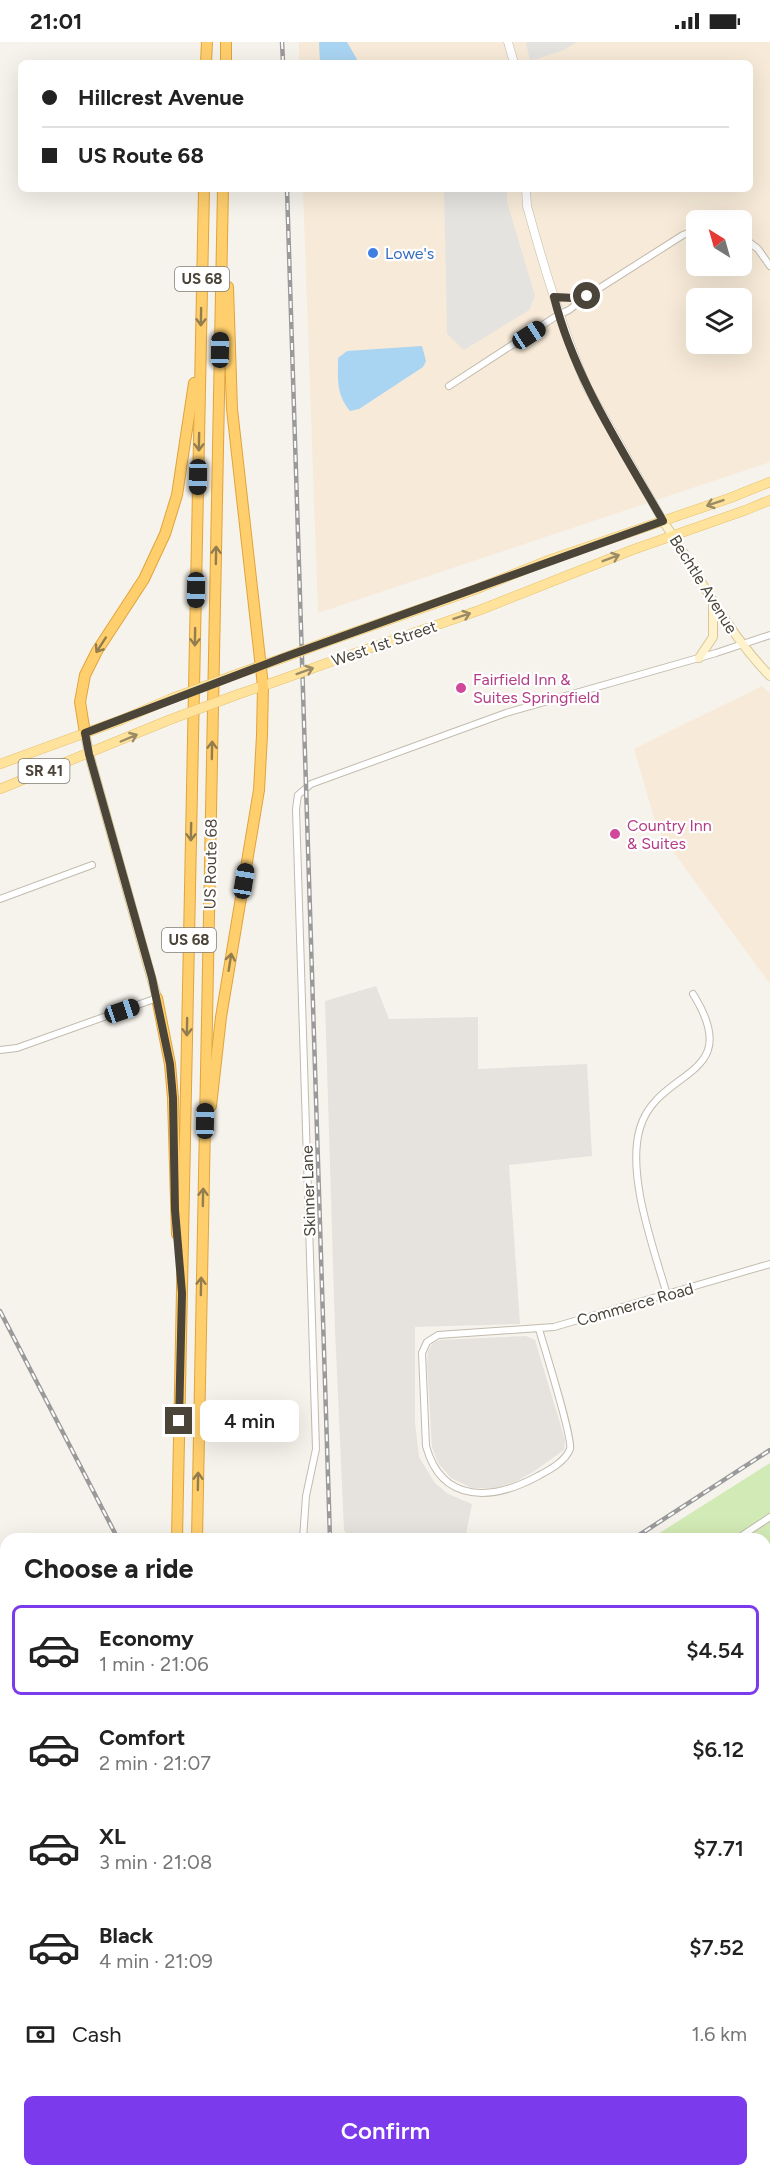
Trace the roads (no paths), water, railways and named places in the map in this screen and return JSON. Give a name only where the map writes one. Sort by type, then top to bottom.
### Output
[{"type":"highway","points":[[206,60],[207,42]]},
{"type":"highway","points":[[225,60],[226,42]]},
{"type":"highway","name":"US Route 68","points":[[177,1533],[204,192]]},
{"type":"highway","points":[[204,1144],[210,1116],[221,1017],[259,790],[262,755],[262,686],[232,409],[224,192]]},
{"type":"highway","name":"US Route 68","points":[[196,1533],[224,192]]},
{"type":"highway","points":[[85,733],[80,702],[85,675],[97,651],[144,579],[156,556],[172,514],[182,468],[201,341]]},
{"type":"highway","points":[[157,999],[170,1064],[173,1098],[175,1210],[182,1293]]},
{"type":"main road","name":"West 1st Street","points":[[0,764],[260,666],[770,482]]},
{"type":"main road","name":"West 1st Street","points":[[0,789],[169,720],[480,610],[611,558],[674,537],[770,500]]},
{"type":"main road","name":"Bechtle Avenue","points":[[663,521],[743,645],[770,676]]},
{"type":"main road","points":[[699,658],[713,637],[713,601]]},
{"type":"main road","points":[[85,733],[157,999]]},
{"type":"street","points":[[508,42],[513,60]]},
{"type":"street","name":"Bechtle Avenue","points":[[525,192],[527,206],[558,315],[587,387],[663,521]]},
{"type":"street","points":[[449,386],[686,234]]},
{"type":"street","points":[[752,244],[770,266]]},
{"type":"street","points":[[554,297],[587,296]]},
{"type":"street","points":[[699,658],[770,635]]},
{"type":"street","name":"Skinner Lane","points":[[303,1533],[304,1508],[316,1449],[296,801],[300,791],[310,784],[506,713],[699,658]]},
{"type":"street","points":[[0,899],[92,865]]},
{"type":"street","points":[[667,1295],[639,1188],[638,1137],[644,1118],[659,1096],[695,1071],[705,1058],[710,1032],[693,994]]},
{"type":"street","points":[[0,1050],[16,1048],[157,999]]},
{"type":"street","name":"Commerce Road","points":[[538,1329],[566,1424],[570,1443],[569,1451],[560,1462],[528,1481],[501,1492],[481,1494],[464,1490],[445,1478],[433,1465],[428,1455],[424,1434],[422,1353],[427,1342],[438,1335],[538,1329],[577,1322],[770,1264]]},
{"type":"street","points":[[746,1533],[770,1517]]},
{"type":"water","points":[[319,42],[347,42],[357,60],[320,60]]},
{"type":"water","points":[[422,346],[426,361],[423,367],[359,409],[350,411],[345,405],[338,380],[338,358],[347,351]]},
{"type":"railway","points":[[282,42],[283,60]]},
{"type":"railway","points":[[287,192],[330,1533]]},
{"type":"railway","points":[[0,1311],[115,1533]]},
{"type":"railway","points":[[642,1533],[770,1450]]},
{"type":"place","name":"Lowe's","points":[[373,253]]},
{"type":"place","name":"Fairfield Inn & Suites Springfield","points":[[461,688]]},
{"type":"place","name":"Country Inn & Suites","points":[[615,834]]}]
